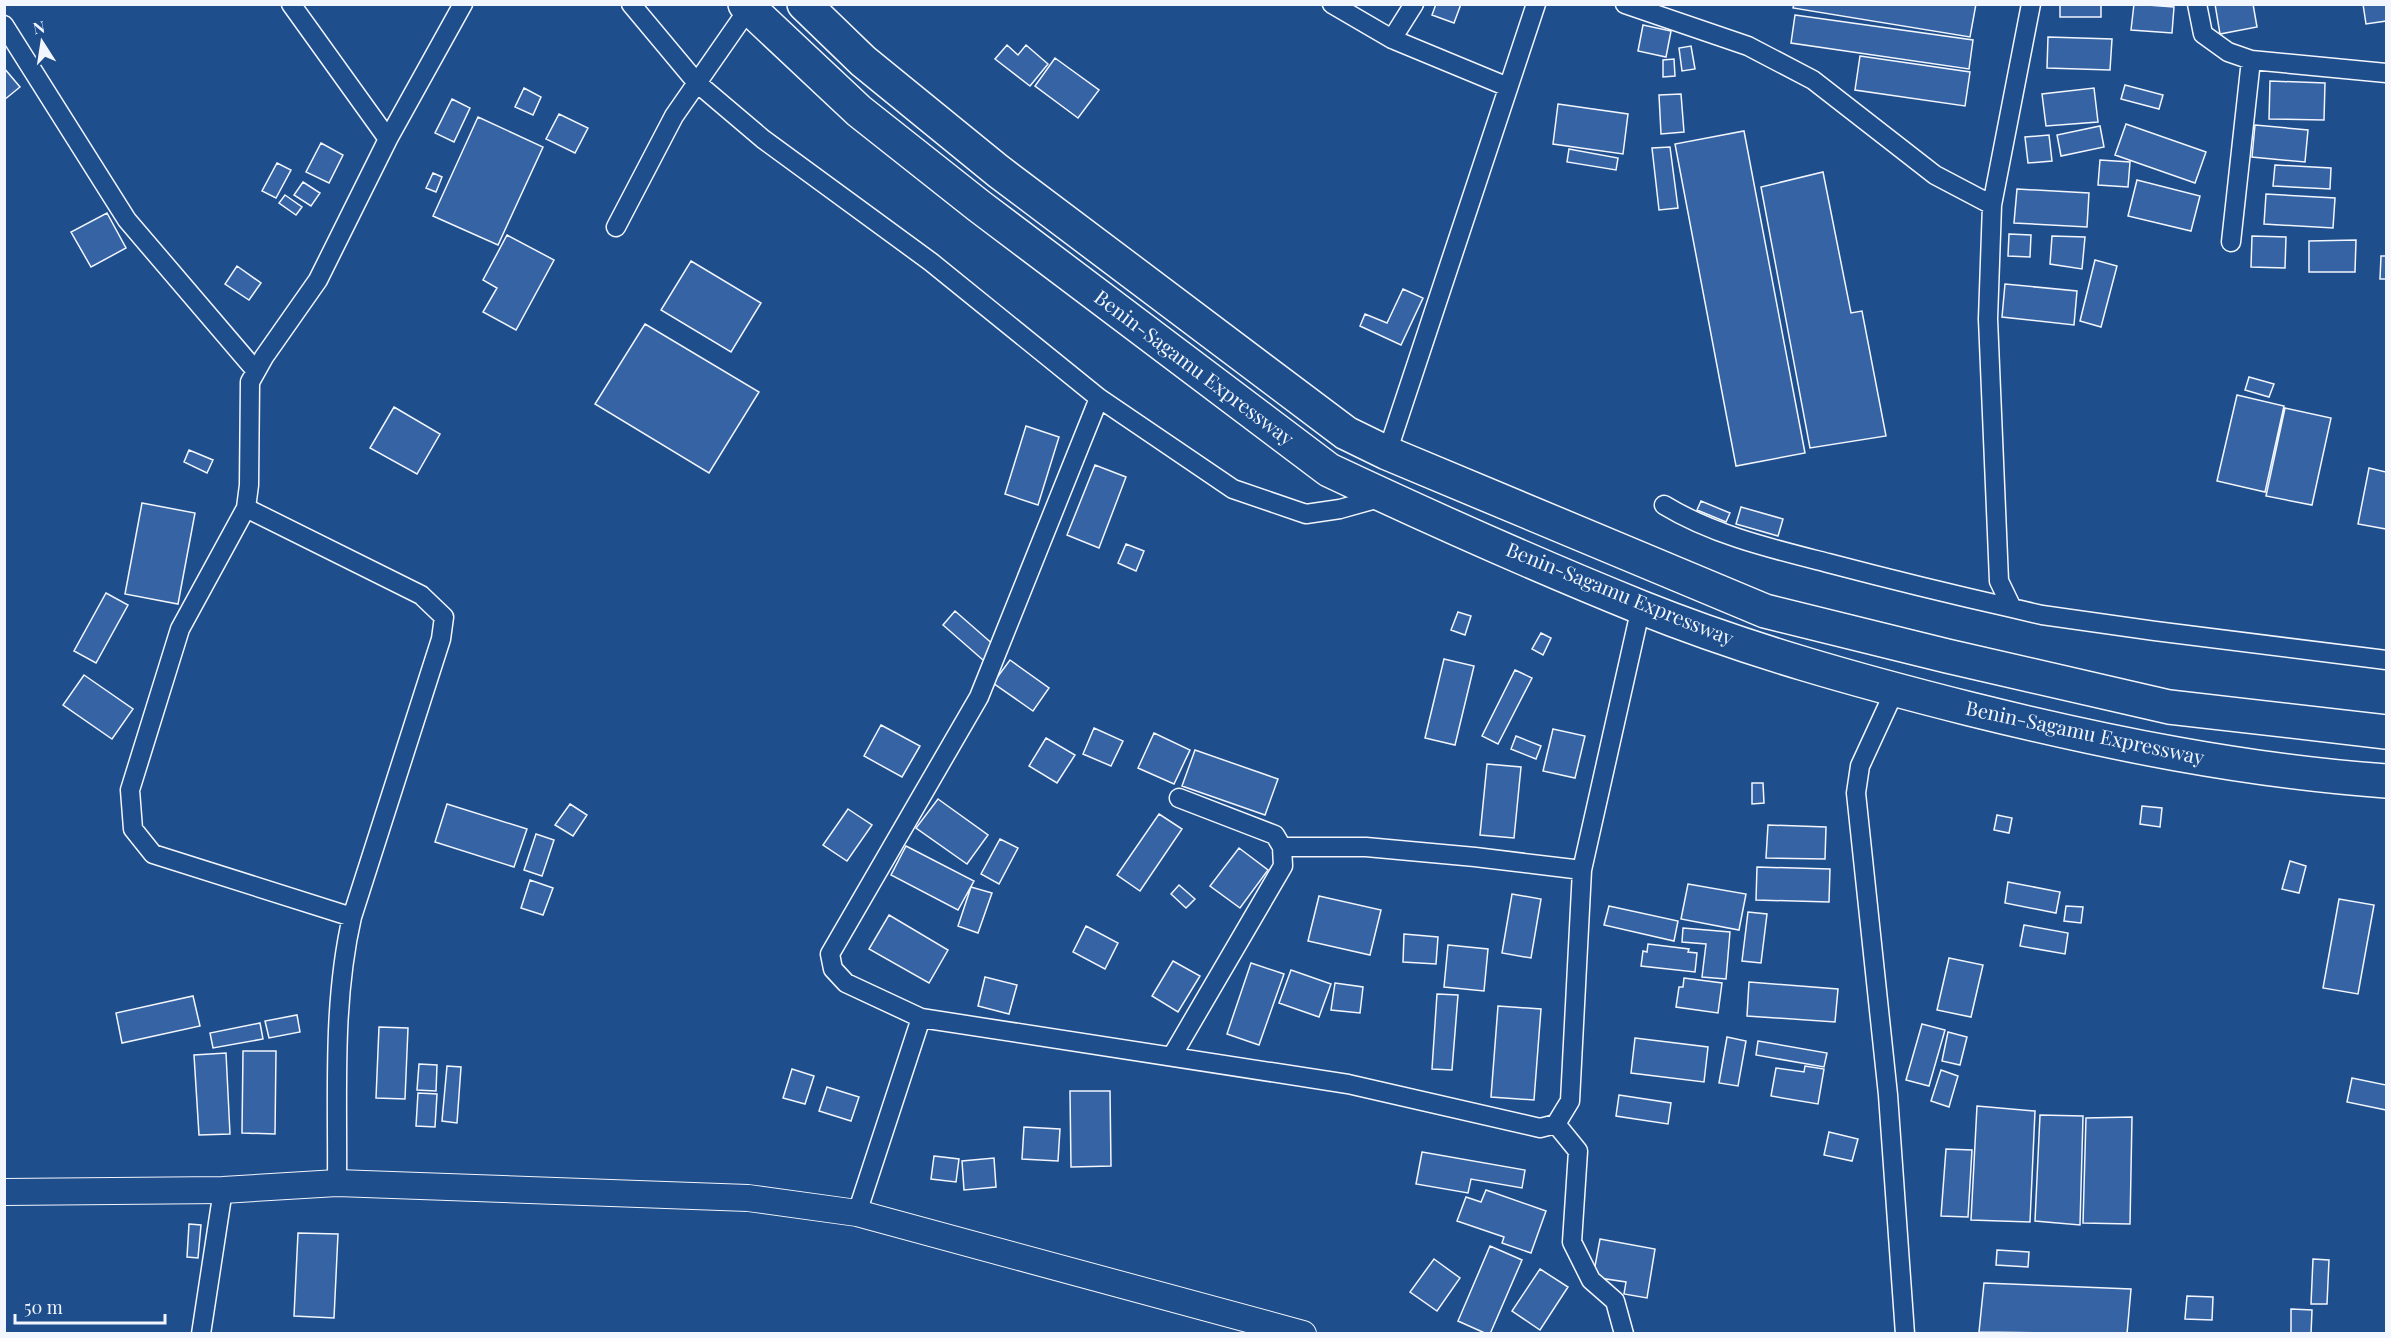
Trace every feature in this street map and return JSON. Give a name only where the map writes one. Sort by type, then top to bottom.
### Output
[{"type":"highway","name":"Benin-Sagamu Expressway","points":[[804,4],[863,61],[998,171],[1346,433],[1387,453],[1765,611],[1947,656],[2169,706],[2386,732]]},
{"type":"highway","name":"Benin-Sagamu Expressway","points":[[747,6],[859,111],[979,206],[1329,470],[1641,607],[1746,645],[1894,690],[2173,754],[2331,777],[2386,781]]},
{"type":"street","points":[[291,4],[388,139]]},
{"type":"street","points":[[352,917],[153,854],[134,829],[130,790],[180,629],[246,508],[249,485],[250,382],[318,280],[388,139],[463,4]]},
{"type":"street","points":[[631,4],[697,83],[763,139],[931,262],[1099,398],[1233,489],[1306,514],[1340,509],[1385,496]]},
{"type":"street","points":[[1332,4],[1392,39],[1508,87]]},
{"type":"street","points":[[1392,39],[1414,4]]},
{"type":"street","points":[[1387,453],[1461,237],[1536,4]]},
{"type":"street","points":[[1625,4],[1748,46],[1813,80],[1935,176],[1992,205]]},
{"type":"street","points":[[2012,608],[1999,580],[1988,319],[1992,205],[2031,4]]},
{"type":"street","points":[[2197,4],[2203,34],[2228,52],[2251,60],[2386,73]]},
{"type":"street","points":[[616,227],[674,116],[747,6]]},
{"type":"street","points":[[4,25],[127,219],[256,371]]},
{"type":"street","points":[[2231,242],[2251,60]]},
{"type":"street","points":[[1099,398],[979,697],[830,954],[833,969],[846,983],[921,1018],[1348,1084],[1540,1128],[1556,1124],[1570,1101],[1582,870],[1641,607]]},
{"type":"street","points":[[1664,505],[1688,519],[1785,552],[2012,608],[2144,629],[2386,660]]},
{"type":"street","points":[[246,508],[421,595],[444,616],[441,639],[352,917],[345,950],[338,1024],[337,1183]]},
{"type":"street","points":[[1894,690],[1860,766],[1856,793],[1888,1095],[1905,1334]]},
{"type":"street","points":[[1172,1056],[1283,866],[1282,847],[1275,835],[1179,798]]},
{"type":"street","points":[[1282,847],[1366,847],[1582,870]]},
{"type":"street","points":[[857,1213],[921,1018]]},
{"type":"street","points":[[1556,1124],[1578,1151],[1572,1242],[1591,1280],[1616,1301],[1624,1334]]},
{"type":"street","points":[[4,1192],[223,1190],[337,1183],[737,1197],[857,1213],[1303,1334]]},
{"type":"street","points":[[201,1334],[223,1190]]},
{"type":"building","points":[[1436,4],[1461,4],[1454,23],[1432,15]]},
{"type":"building","points":[[1794,4],[1976,4],[1970,37],[1793,8]]},
{"type":"building","points":[[2060,4],[2101,4],[2101,17],[2060,17]]},
{"type":"building","points":[[2134,4],[2174,7],[2172,33],[2131,30]]},
{"type":"building","points":[[2215,4],[2253,4],[2257,27],[2220,34]]},
{"type":"building","points":[[2363,4],[2386,4],[2386,21],[2366,24]]},
{"type":"building","points":[[1795,15],[1973,40],[1969,69],[1791,43]]},
{"type":"building","points":[[1643,25],[1671,31],[1666,57],[1638,51]]},
{"type":"building","points":[[2048,37],[2112,39],[2110,70],[2047,68]]},
{"type":"building","points":[[1007,45],[1018,55],[1026,45],[1048,64],[1030,86],[995,59]]},
{"type":"building","points":[[1691,46],[1695,69],[1682,71],[1679,48]]},
{"type":"building","points":[[1860,56],[1970,72],[1965,106],[1855,90]]},
{"type":"building","points":[[1055,58],[1099,90],[1078,118],[1035,86]]},
{"type":"building","points":[[1674,59],[1675,76],[1663,77],[1663,60]]},
{"type":"building","points":[[4,68],[20,87],[4,100]]},
{"type":"building","points":[[2270,81],[2325,83],[2324,120],[2269,119]]},
{"type":"building","points":[[2125,85],[2163,95],[2159,109],[2121,99]]},
{"type":"building","points":[[524,88],[541,97],[533,115],[515,107]]},
{"type":"building","points":[[2094,88],[2098,122],[2046,126],[2042,94]]},
{"type":"building","points":[[1681,94],[1684,132],[1661,134],[1659,95]]},
{"type":"building","points":[[452,99],[470,108],[454,142],[435,133]]},
{"type":"building","points":[[1558,104],[1628,114],[1623,154],[1553,144]]},
{"type":"building","points":[[559,114],[588,128],[575,153],[546,139]]},
{"type":"building","points":[[478,117],[543,147],[498,245],[433,216]]},
{"type":"building","points":[[2126,124],[2206,152],[2195,183],[2115,155]]},
{"type":"building","points":[[2255,125],[2308,130],[2305,162],[2252,157]]},
{"type":"building","points":[[2100,126],[2104,147],[2061,156],[2057,135]]},
{"type":"building","points":[[1744,131],[1805,453],[1736,466],[1675,144]]},
{"type":"building","points":[[2049,135],[2052,161],[2028,163],[2025,137]]},
{"type":"building","points":[[321,143],[343,155],[329,183],[306,172]]},
{"type":"building","points":[[1670,147],[1678,208],[1659,210],[1652,148]]},
{"type":"building","points":[[1569,149],[1618,158],[1616,170],[1567,162]]},
{"type":"building","points":[[2100,160],[2130,162],[2128,187],[2098,185]]},
{"type":"building","points":[[277,163],[291,170],[276,198],[262,191]]},
{"type":"building","points":[[2275,165],[2331,168],[2330,189],[2273,186]]},
{"type":"building","points":[[1823,172],[1851,313],[1862,311],[1886,436],[1810,448],[1761,187]]},
{"type":"building","points":[[433,173],[442,177],[436,192],[426,188]]},
{"type":"building","points":[[2137,180],[2200,196],[2191,231],[2128,216]]},
{"type":"building","points":[[303,182],[320,193],[311,206],[294,195]]},
{"type":"building","points":[[2017,189],[2089,193],[2087,227],[2014,223]]},
{"type":"building","points":[[2266,194],[2335,198],[2333,228],[2264,224]]},
{"type":"building","points":[[285,195],[302,207],[296,215],[279,203]]},
{"type":"building","points":[[107,213],[126,248],[91,267],[71,232]]},
{"type":"building","points":[[2009,234],[2031,235],[2030,257],[2008,256]]},
{"type":"building","points":[[507,235],[554,260],[516,330],[483,312],[497,288],[483,280]]},
{"type":"building","points":[[2052,236],[2085,237],[2082,269],[2050,264]]},
{"type":"building","points":[[2252,236],[2286,237],[2285,268],[2251,267]]},
{"type":"building","points":[[2356,240],[2355,272],[2309,272],[2309,241]]},
{"type":"building","points":[[2381,256],[2386,256],[2386,279],[2380,279]]},
{"type":"building","points":[[2095,260],[2117,266],[2101,327],[2080,321]]},
{"type":"building","points":[[691,261],[761,303],[731,352],[661,310]]},
{"type":"building","points":[[237,266],[261,283],[249,300],[225,284]]},
{"type":"building","points":[[2005,284],[2077,291],[2074,325],[2002,317]]},
{"type":"building","points":[[1403,289],[1423,298],[1401,345],[1360,326],[1365,314],[1387,323]]},
{"type":"building","points":[[645,324],[759,392],[709,473],[595,404]]},
{"type":"building","points":[[2249,377],[2274,384],[2269,397],[2245,390]]},
{"type":"building","points":[[2237,395],[2284,406],[2265,492],[2217,481]]},
{"type":"building","points":[[394,407],[440,434],[417,474],[370,448]]},
{"type":"building","points":[[2285,408],[2331,418],[2312,505],[2266,496]]},
{"type":"building","points":[[1026,426],[1059,437],[1038,505],[1005,494]]},
{"type":"building","points":[[189,450],[213,460],[207,473],[184,462]]},
{"type":"building","points":[[1095,465],[1126,477],[1099,548],[1067,535]]},
{"type":"building","points":[[2369,468],[2386,472],[2386,529],[2358,524]]},
{"type":"building","points":[[1701,501],[1730,513],[1726,522],[1697,510]]},
{"type":"building","points":[[142,503],[195,513],[178,604],[125,594]]},
{"type":"building","points":[[1741,507],[1783,519],[1778,536],[1736,524]]},
{"type":"building","points":[[1126,544],[1144,551],[1136,571],[1118,563]]},
{"type":"building","points":[[106,593],[128,605],[96,663],[74,651]]},
{"type":"building","points":[[955,611],[995,646],[983,660],[943,625]]},
{"type":"building","points":[[1458,612],[1471,616],[1465,635],[1451,630]]},
{"type":"building","points":[[1541,633],[1551,638],[1543,655],[1532,649]]},
{"type":"building","points":[[1444,659],[1474,666],[1455,745],[1425,738]]},
{"type":"building","points":[[1010,660],[1049,688],[1033,711],[993,683]]},
{"type":"building","points":[[1515,670],[1532,678],[1498,744],[1482,736]]},
{"type":"building","points":[[84,675],[133,709],[112,739],[63,705]]},
{"type":"building","points":[[881,725],[920,746],[902,777],[864,756]]},
{"type":"building","points":[[1094,728],[1123,741],[1111,766],[1083,754]]},
{"type":"building","points":[[1553,729],[1585,736],[1575,778],[1543,771]]},
{"type":"building","points":[[1154,733],[1190,750],[1174,784],[1138,768]]},
{"type":"building","points":[[1516,736],[1541,746],[1536,759],[1511,749]]},
{"type":"building","points":[[1046,738],[1075,755],[1057,783],[1029,766]]},
{"type":"building","points":[[1195,750],[1278,779],[1265,815],[1182,786]]},
{"type":"building","points":[[1487,764],[1521,767],[1514,838],[1480,835]]},
{"type":"building","points":[[1752,783],[1763,783],[1764,803],[1752,804]]},
{"type":"building","points":[[938,799],[988,835],[967,864],[916,828]]},
{"type":"building","points":[[447,804],[527,829],[514,867],[435,842]]},
{"type":"building","points":[[570,804],[587,815],[573,836],[555,825]]},
{"type":"building","points":[[2142,806],[2162,808],[2160,827],[2140,824]]},
{"type":"building","points":[[848,809],[872,825],[847,861],[823,845]]},
{"type":"building","points":[[1159,814],[1182,829],[1140,891],[1117,875]]},
{"type":"building","points":[[1997,815],[2012,818],[2009,833],[1994,830]]},
{"type":"building","points":[[1768,825],[1826,827],[1825,859],[1766,858]]},
{"type":"building","points":[[536,834],[554,840],[542,876],[524,870]]},
{"type":"building","points":[[1000,839],[1018,848],[999,884],[981,874]]},
{"type":"building","points":[[906,846],[974,881],[958,910],[891,875]]},
{"type":"building","points":[[1239,848],[1268,870],[1240,908],[1210,886]]},
{"type":"building","points":[[2290,861],[2306,866],[2299,893],[2282,889]]},
{"type":"building","points":[[1757,867],[1830,869],[1829,902],[1756,900]]},
{"type":"building","points":[[530,880],[553,888],[543,915],[521,908]]},
{"type":"building","points":[[2008,882],[2060,892],[2056,913],[2005,903]]},
{"type":"building","points":[[1688,884],[1746,894],[1739,930],[1681,919]]},
{"type":"building","points":[[1179,885],[1195,899],[1186,908],[1171,894]]},
{"type":"building","points":[[971,887],[992,893],[978,933],[958,926]]},
{"type":"building","points":[[1512,894],[1541,899],[1531,958],[1502,953]]},
{"type":"building","points":[[1319,896],[1381,910],[1370,955],[1308,941]]},
{"type":"building","points":[[2339,899],[2374,905],[2358,994],[2323,988]]},
{"type":"building","points":[[1609,906],[1678,921],[1674,941],[1604,925]]},
{"type":"building","points":[[2066,906],[2083,907],[2081,923],[2064,921]]},
{"type":"building","points":[[1748,912],[1767,914],[1761,963],[1742,961]]},
{"type":"building","points":[[889,915],[948,950],[929,983],[869,949]]},
{"type":"building","points":[[2024,925],[2068,933],[2065,954],[2020,946]]},
{"type":"building","points":[[1086,926],[1118,943],[1105,969],[1073,952]]},
{"type":"building","points":[[1683,928],[1730,932],[1726,979],[1702,977],[1706,944],[1682,942]]},
{"type":"building","points":[[1404,934],[1438,937],[1436,964],[1403,962]]},
{"type":"building","points":[[1648,944],[1689,949],[1688,952],[1697,953],[1695,972],[1641,966],[1643,951],[1647,952]]},
{"type":"building","points":[[1448,945],[1488,949],[1484,991],[1444,987]]},
{"type":"building","points":[[1949,958],[1983,965],[1971,1017],[1937,1010]]},
{"type":"building","points":[[1173,961],[1200,976],[1178,1012],[1152,996]]},
{"type":"building","points":[[1251,963],[1284,974],[1259,1045],[1227,1034]]},
{"type":"building","points":[[1291,970],[1331,984],[1319,1017],[1279,1003]]},
{"type":"building","points":[[985,977],[1017,985],[1009,1014],[978,1006]]},
{"type":"building","points":[[1684,978],[1722,983],[1718,1013],[1676,1007],[1679,987],[1683,987]]},
{"type":"building","points":[[1749,982],[1838,989],[1835,1022],[1747,1016]]},
{"type":"building","points":[[1335,983],[1363,987],[1360,1013],[1331,1010]]},
{"type":"building","points":[[1437,994],[1458,995],[1452,1070],[1432,1069]]},
{"type":"building","points":[[193,996],[200,1026],[122,1043],[116,1013]]},
{"type":"building","points":[[1498,1006],[1541,1009],[1534,1100],[1491,1097]]},
{"type":"building","points":[[297,1015],[300,1032],[269,1038],[265,1021]]},
{"type":"building","points":[[260,1023],[263,1039],[213,1048],[210,1033]]},
{"type":"building","points":[[1922,1024],[1945,1030],[1929,1086],[1906,1080]]},
{"type":"building","points":[[379,1027],[408,1028],[405,1099],[376,1098]]},
{"type":"building","points":[[1948,1032],[1967,1037],[1960,1065],[1942,1061]]},
{"type":"building","points":[[1727,1037],[1746,1041],[1738,1086],[1719,1083]]},
{"type":"building","points":[[1635,1038],[1708,1047],[1704,1082],[1631,1073]]},
{"type":"building","points":[[1758,1041],[1827,1053],[1824,1067],[1756,1055]]},
{"type":"building","points":[[243,1051],[276,1051],[275,1134],[242,1133]]},
{"type":"building","points":[[226,1053],[230,1134],[199,1135],[194,1055]]},
{"type":"building","points":[[419,1064],[437,1065],[436,1091],[417,1090]]},
{"type":"building","points":[[447,1066],[461,1067],[457,1123],[442,1121]]},
{"type":"building","points":[[1805,1066],[1824,1069],[1818,1104],[1771,1096],[1776,1068],[1804,1072]]},
{"type":"building","points":[[792,1069],[814,1076],[805,1104],[783,1098]]},
{"type":"building","points":[[1941,1070],[1958,1076],[1949,1107],[1931,1101]]},
{"type":"building","points":[[2352,1078],[2386,1085],[2386,1110],[2347,1102]]},
{"type":"building","points":[[827,1087],[859,1097],[851,1121],[819,1111]]},
{"type":"building","points":[[1070,1091],[1110,1091],[1111,1166],[1071,1167]]},
{"type":"building","points":[[418,1093],[437,1094],[435,1127],[416,1126]]},
{"type":"building","points":[[1619,1095],[1671,1103],[1668,1124],[1616,1116]]},
{"type":"building","points":[[1977,1106],[2035,1111],[2030,1222],[1971,1220]]},
{"type":"building","points":[[2040,1115],[2083,1116],[2080,1225],[2035,1221]]},
{"type":"building","points":[[2132,1117],[2130,1224],[2083,1223],[2086,1118]]},
{"type":"building","points":[[1024,1127],[1060,1129],[1058,1161],[1022,1159]]},
{"type":"building","points":[[1829,1132],[1858,1139],[1852,1161],[1824,1155]]},
{"type":"building","points":[[1946,1149],[1972,1150],[1968,1217],[1941,1216]]},
{"type":"building","points":[[1422,1152],[1525,1170],[1522,1188],[1471,1179],[1468,1193],[1416,1184]]},
{"type":"building","points":[[934,1156],[959,1159],[956,1182],[931,1179]]},
{"type":"building","points":[[994,1158],[996,1187],[964,1190],[962,1161]]},
{"type":"building","points":[[1486,1190],[1546,1211],[1531,1253],[1502,1243],[1504,1237],[1457,1221],[1466,1197],[1481,1202]]},
{"type":"building","points":[[189,1224],[201,1225],[198,1258],[187,1257]]},
{"type":"building","points":[[298,1233],[338,1234],[334,1318],[294,1316]]},
{"type":"building","points":[[1600,1239],[1655,1249],[1647,1298],[1624,1294],[1626,1282],[1593,1277]]},
{"type":"building","points":[[1490,1246],[1522,1260],[1490,1334],[1487,1334],[1458,1321]]},
{"type":"building","points":[[1997,1250],[2029,1252],[2028,1267],[1996,1265]]},
{"type":"building","points":[[1434,1259],[1460,1278],[1437,1311],[1410,1292]]},
{"type":"building","points":[[2313,1259],[2329,1260],[2327,1304],[2311,1304]]},
{"type":"building","points":[[1540,1269],[1568,1287],[1540,1330],[1512,1311]]},
{"type":"building","points":[[1984,1283],[2131,1289],[2127,1334],[1979,1332]]},
{"type":"building","points":[[2187,1296],[2213,1297],[2212,1320],[2185,1319]]},
{"type":"building","points":[[2291,1309],[2312,1310],[2311,1334],[2291,1334]]}]
